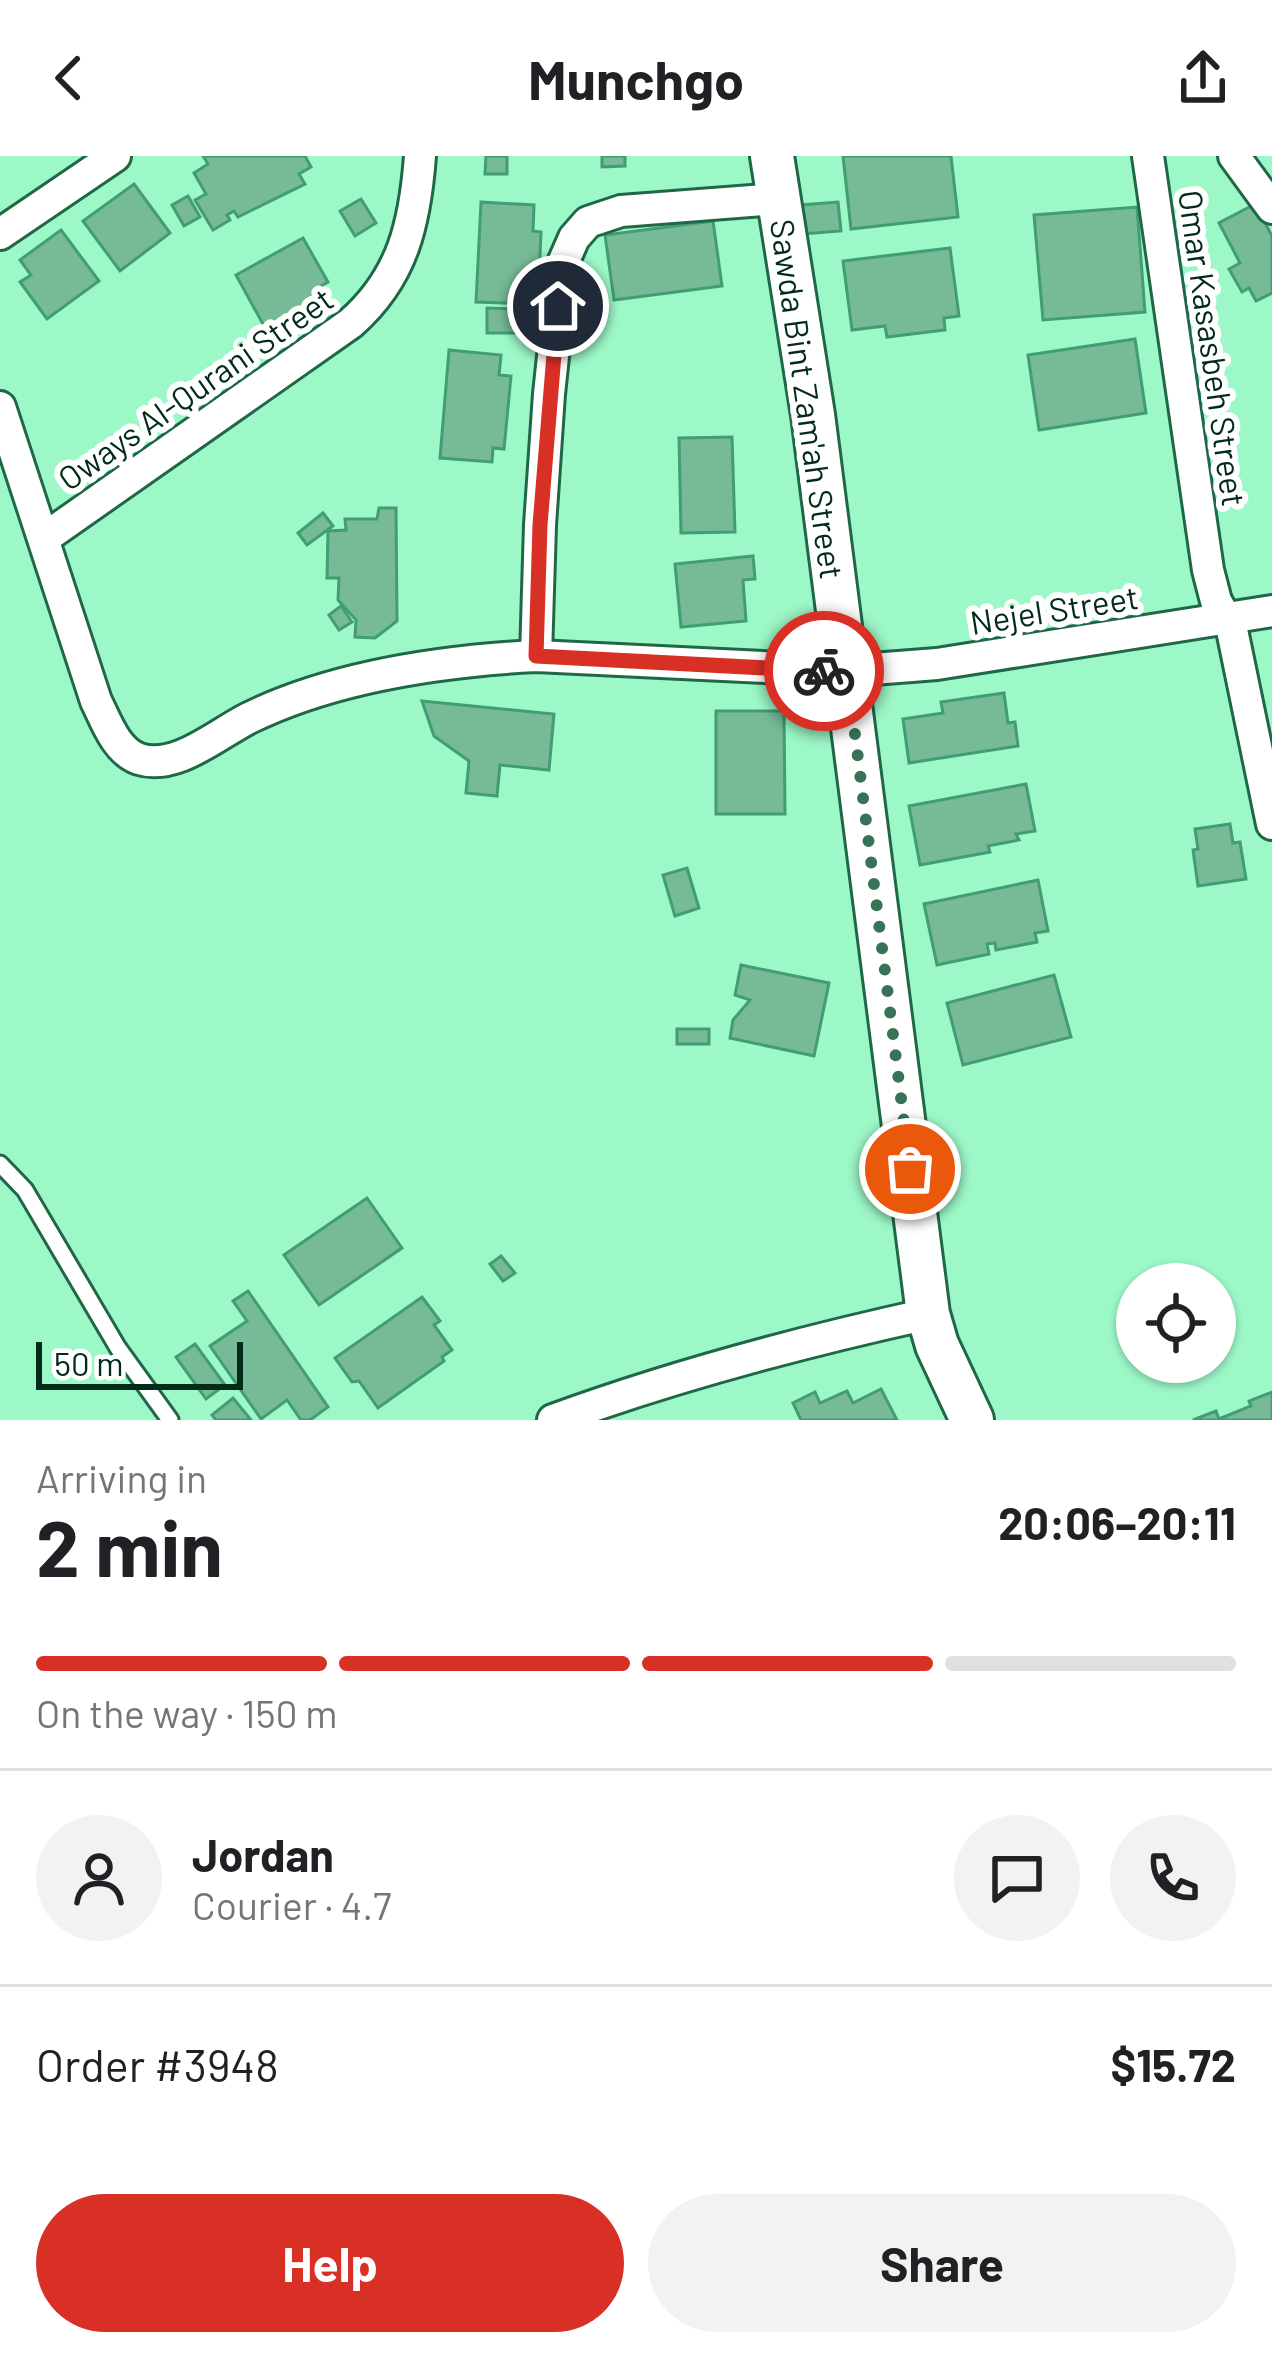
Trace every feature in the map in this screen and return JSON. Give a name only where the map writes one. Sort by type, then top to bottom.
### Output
[{"type":"street","points":[[0,234],[115,156]]},
{"type":"street","name":"Oways Al-Qurani Street","points":[[46,537],[378,300],[410,231],[420,156]]},
{"type":"street","name":"Sawda Bint Zam'ah Street","points":[[772,156],[813,415],[928,1314],[972,1420]]},
{"type":"street","name":"Omar Kasasbeh Street","points":[[1148,156],[1208,570],[1232,630],[1272,824]]},
{"type":"street","points":[[1234,156],[1272,208]]},
{"type":"street","points":[[536,656],[549,394],[562,262],[574,238],[588,222],[621,212],[778,199]]},
{"type":"street","points":[[0,407],[46,537]]},
{"type":"street","name":"Nejel Street","points":[[46,537],[96,701],[115,738],[127,753],[141,760],[160,761],[188,752],[252,717],[361,681],[498,658],[847,671],[937,664],[1272,611]]},
{"type":"street","points":[[568,1418],[715,1366],[928,1314]]},
{"type":"lane","points":[[0,1164],[25,1190],[118,1348],[170,1420]]},
{"type":"building","points":[[203,156],[305,156],[311,167],[299,174],[305,184],[238,217],[234,211],[227,215],[230,220],[213,230],[195,200],[206,194],[194,173],[208,164]]},
{"type":"building","points":[[486,156],[507,156],[507,174],[485,174]]},
{"type":"building","points":[[602,156],[625,156],[625,166],[602,167]]},
{"type":"building","points":[[843,156],[951,156],[958,217],[851,229]]},
{"type":"building","points":[[134,184],[170,233],[120,271],[83,221]]},
{"type":"building","points":[[188,196],[200,217],[184,226],[172,205]]},
{"type":"building","points":[[361,199],[376,223],[355,236],[340,211]]},
{"type":"building","points":[[481,202],[534,205],[533,231],[541,232],[539,280],[529,280],[528,304],[476,302]]},
{"type":"building","points":[[838,202],[841,231],[803,234],[801,205]]},
{"type":"building","points":[[1255,204],[1272,236],[1272,293],[1256,301],[1249,288],[1242,292],[1229,269],[1240,263],[1219,223]]},
{"type":"building","points":[[1137,207],[1145,312],[1043,320],[1034,215]]},
{"type":"building","points":[[713,221],[722,286],[614,300],[605,235]]},
{"type":"building","points":[[61,230],[99,281],[47,319],[20,282],[31,275],[20,260]]},
{"type":"building","points":[[303,238],[328,282],[321,286],[330,302],[269,335],[236,275]]},
{"type":"building","points":[[950,248],[959,316],[944,318],[945,330],[887,337],[885,326],[852,330],[843,261]]},
{"type":"building","points":[[487,308],[521,309],[521,333],[487,333]]},
{"type":"building","points":[[1135,339],[1146,413],[1039,430],[1028,355]]},
{"type":"building","points":[[449,350],[501,355],[499,375],[511,376],[504,449],[493,448],[492,462],[440,458]]},
{"type":"building","points":[[732,437],[735,532],[681,533],[679,438]]},
{"type":"building","points":[[379,508],[396,508],[397,621],[375,638],[355,637],[356,620],[338,600],[339,578],[327,578],[328,531],[346,530],[345,519],[377,519]]},
{"type":"building","points":[[323,513],[333,526],[307,545],[298,533]]},
{"type":"building","points":[[753,556],[755,579],[743,580],[746,621],[681,627],[675,564]]},
{"type":"building","points":[[341,606],[352,622],[339,630],[329,615]]},
{"type":"building","points":[[1004,693],[1008,723],[1015,722],[1018,746],[909,763],[903,719],[943,713],[941,702]]},
{"type":"building","points":[[422,701],[554,714],[549,770],[500,765],[497,796],[466,793],[469,761],[434,736]]},
{"type":"building","points":[[716,711],[784,711],[785,814],[716,814]]},
{"type":"building","points":[[1026,784],[1035,831],[1016,834],[1019,840],[988,846],[990,852],[920,865],[909,806]]},
{"type":"building","points":[[1230,824],[1233,843],[1240,842],[1246,879],[1198,886],[1195,829]]},
{"type":"building","points":[[687,868],[699,908],[675,916],[663,875]]},
{"type":"building","points":[[1038,880],[1048,931],[1035,933],[1037,942],[996,950],[995,943],[987,944],[989,954],[937,965],[924,904]]},
{"type":"building","points":[[741,965],[829,983],[814,1056],[730,1038],[733,1020],[750,1000],[735,995]]},
{"type":"building","points":[[1054,975],[1071,1037],[963,1065],[947,1003]]},
{"type":"building","points":[[677,1029],[709,1029],[709,1044],[677,1044]]},
{"type":"building","points":[[367,1198],[402,1248],[319,1305],[284,1255]]},
{"type":"building","points":[[501,1256],[515,1273],[503,1281],[490,1264]]},
{"type":"building","points":[[248,1291],[328,1407],[310,1420],[301,1420],[287,1400],[261,1419],[210,1346],[247,1321],[233,1301]]},
{"type":"building","points":[[422,1297],[440,1321],[434,1325],[452,1350],[442,1357],[444,1361],[378,1408],[335,1358]]},
{"type":"building","points":[[195,1344],[225,1385],[206,1399],[176,1357]]},
{"type":"building","points":[[881,1389],[897,1420],[801,1420],[793,1403],[815,1392],[820,1403],[847,1391],[853,1403]]},
{"type":"building","points":[[1272,1392],[1272,1420],[1193,1420],[1216,1411],[1219,1419]]},
{"type":"building","points":[[233,1398],[251,1420],[216,1420],[212,1415]]},
{"type":"way so far","points":[[824,671],[847,671],[910,1169]]},
{"type":"route","points":[[558,306],[540,525],[536,656],[824,671]]}]
